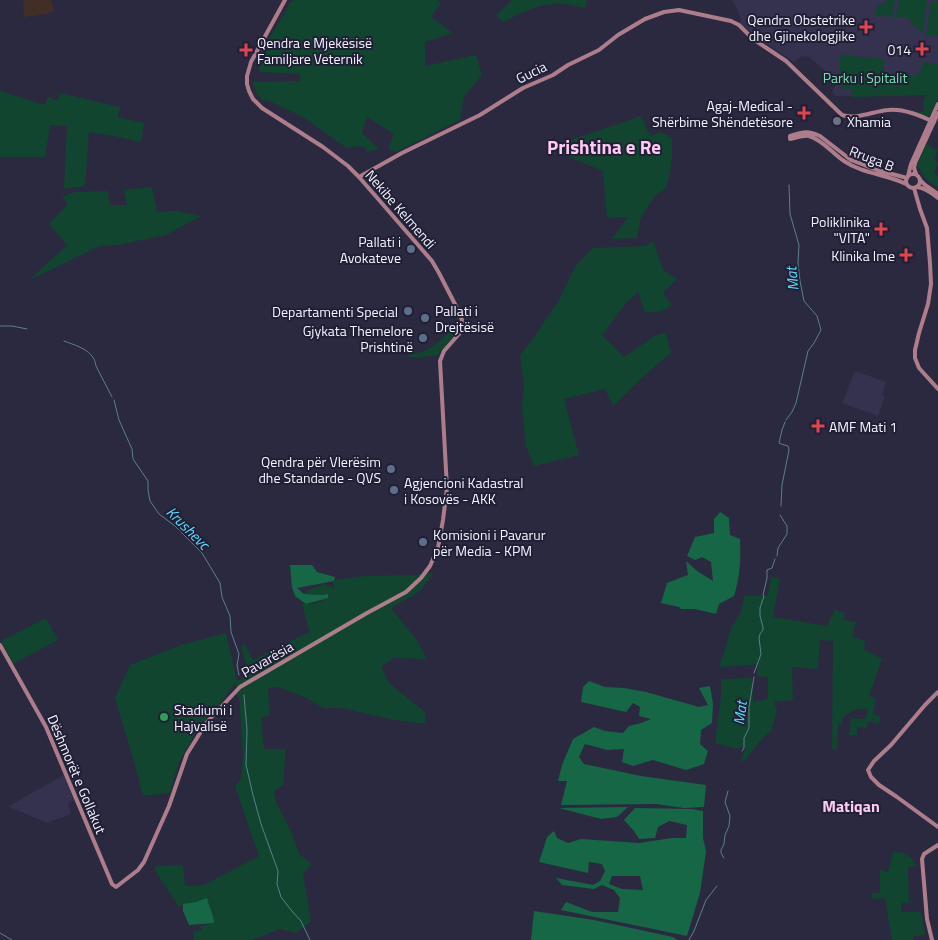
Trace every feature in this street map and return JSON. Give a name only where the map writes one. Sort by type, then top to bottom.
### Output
[{"type":"street","name":"Nekibe Kelmendi","points":[[285,0],[251,62],[247,76],[249,91],[262,108],[323,147],[359,177],[432,261],[462,320],[461,332],[444,351],[440,361],[447,480]]},
{"type":"street","name":"Gucia","points":[[359,177],[402,153],[480,115],[523,88],[553,75],[568,65],[599,50],[618,35],[645,19],[671,10],[733,21],[741,26],[753,39],[786,61],[842,115],[849,116],[894,110],[932,121]]},
{"type":"street","points":[[938,104],[914,168],[920,180],[938,194]]},
{"type":"street","points":[[938,113],[932,121],[911,164],[906,184],[909,187],[922,188],[938,198]]},
{"type":"street","name":"Rruga B","points":[[906,184],[850,164],[818,140],[804,136],[790,139],[790,136],[804,131],[820,136],[851,160],[877,170],[907,177]]},
{"type":"street","points":[[907,177],[911,174],[916,174]]},
{"type":"street","points":[[916,187],[920,184],[920,180]]},
{"type":"street","points":[[916,187],[920,209],[927,228],[930,284],[928,304],[919,332],[915,358],[919,368],[938,389]]},
{"type":"street","name":"Pavarësia","points":[[116,886],[138,870],[144,862],[169,806],[187,754],[207,722],[240,687],[406,592],[421,578],[430,566],[438,548],[446,503],[447,480]]},
{"type":"street","name":"Dëshmorët e Gollakut","points":[[0,644],[46,727],[112,884],[116,886]]},
{"type":"street","points":[[938,692],[891,745],[874,761],[868,770],[879,785],[938,827]]},
{"type":"street","points":[[932,940],[927,923],[922,859],[924,854],[938,846]]},
{"type":"shaded area","points":[[23,0],[51,0],[54,11],[24,17]]},
{"type":"shaded area","points":[[732,0],[938,0],[938,79],[930,95],[836,96],[832,91],[838,82],[809,57],[802,56],[794,62],[757,37],[740,23],[738,11]]},
{"type":"shaded area","points":[[855,371],[886,382],[882,395],[885,396],[878,416],[842,403]]},
{"type":"shaded area","points":[[64,775],[74,800],[68,803],[71,814],[48,823],[9,807],[9,806]]},
{"type":"green space","points":[[294,0],[437,0],[441,3],[431,17],[453,33],[425,42],[425,66],[476,55],[482,75],[464,97],[460,120],[396,152],[390,150],[389,146],[394,134],[367,117],[362,133],[379,149],[367,152],[365,147],[347,148],[303,117],[269,101],[262,100],[252,82],[300,81],[300,74],[260,72],[257,57],[290,2]]},
{"type":"green space","points":[[512,0],[587,0],[585,8],[565,4],[549,4],[533,8],[503,22],[496,15]]},
{"type":"green space","points":[[889,0],[895,0],[893,17],[875,15],[877,6]]},
{"type":"green space","points":[[899,0],[927,0],[923,33],[907,17],[896,17]]},
{"type":"green space","points":[[931,1],[938,2],[938,36],[926,35]]},
{"type":"green space","name":"Parku i Spitalit","points":[[840,55],[884,59],[884,73],[895,75],[896,78],[918,75],[924,62],[938,64],[938,98],[930,115],[920,114],[925,108],[923,108],[924,98],[928,95],[851,97],[851,90],[840,88]]},
{"type":"green space","points":[[0,91],[45,105],[48,97],[58,101],[60,93],[120,107],[118,117],[144,123],[141,142],[89,132],[85,186],[64,189],[67,126],[50,125],[45,157],[0,157]]},
{"type":"green space","points":[[641,116],[650,136],[660,132],[672,138],[670,174],[666,188],[655,196],[641,217],[637,238],[612,239],[628,217],[607,218],[603,171],[559,153],[565,142]]},
{"type":"green space","points":[[926,144],[938,151],[934,160],[938,163],[934,173],[938,176],[938,188],[926,179],[917,165]]},
{"type":"green space","points":[[152,187],[157,212],[176,211],[201,216],[166,235],[117,245],[100,246],[29,280],[67,245],[49,224],[68,204],[62,197],[75,192],[108,191],[110,205],[127,205],[124,190]]},
{"type":"green space","points":[[653,241],[663,270],[677,279],[663,293],[672,305],[662,311],[645,313],[638,292],[626,303],[602,335],[624,357],[656,335],[666,333],[671,353],[613,406],[605,389],[564,399],[579,455],[534,466],[526,446],[522,407],[524,385],[520,355],[559,300],[576,265],[593,248],[645,246]]},
{"type":"green space","points":[[455,307],[460,319],[459,331],[437,355],[417,358],[409,357],[408,355],[428,349],[448,333],[457,319],[452,313]]},
{"type":"green space","points":[[720,512],[729,518],[730,535],[740,539],[740,568],[734,596],[719,604],[716,614],[695,609],[681,609],[661,603],[667,583],[688,575],[686,561],[713,581],[711,562],[702,557],[695,560],[687,556],[695,537],[714,533],[714,519]]},
{"type":"green space","points":[[290,565],[312,565],[317,572],[335,577],[334,581],[297,588],[304,594],[328,594],[328,598],[306,604],[295,596],[292,587]]},
{"type":"green space","points":[[434,573],[419,592],[391,608],[416,639],[427,659],[393,658],[381,667],[389,683],[426,713],[425,724],[394,720],[342,708],[323,708],[306,698],[279,687],[268,688],[270,715],[261,718],[264,749],[285,749],[283,785],[274,791],[276,802],[292,833],[299,854],[312,864],[303,874],[311,922],[296,933],[280,929],[252,940],[194,940],[193,931],[202,930],[201,926],[214,923],[214,916],[208,902],[184,904],[179,907],[155,870],[155,866],[183,865],[185,886],[204,885],[259,856],[235,786],[241,779],[243,755],[239,697],[236,695],[236,682],[197,730],[179,762],[170,793],[143,796],[115,698],[130,665],[181,645],[226,633],[237,681],[248,676],[248,669],[241,647],[245,644],[253,660],[310,633],[302,604],[315,604],[328,598],[328,594],[304,594],[308,590],[325,584],[334,589],[334,580],[366,576]]},
{"type":"green space","points":[[771,576],[780,579],[773,617],[827,626],[835,610],[845,613],[843,620],[856,622],[852,637],[866,641],[864,649],[882,659],[869,696],[876,699],[873,714],[881,717],[879,724],[869,721],[866,728],[857,727],[857,735],[849,735],[851,718],[865,719],[868,709],[850,712],[842,719],[842,725],[838,725],[837,750],[832,749],[833,641],[820,640],[818,669],[792,667],[793,700],[774,702],[777,711],[771,732],[743,762],[741,759],[746,748],[737,749],[715,743],[721,696],[721,679],[752,678],[753,702],[768,699],[768,677],[757,676],[757,664],[719,667],[731,628],[741,613],[744,596],[768,595]]},
{"type":"green space","points":[[46,618],[58,640],[13,664],[1,641]]},
{"type":"green space","points":[[589,681],[605,687],[646,692],[699,707],[708,705],[699,688],[710,686],[713,704],[712,723],[701,730],[700,744],[708,751],[704,764],[686,770],[653,760],[633,766],[622,762],[624,749],[607,750],[585,744],[579,757],[584,764],[641,776],[706,785],[704,807],[684,808],[656,804],[561,805],[567,781],[558,781],[562,765],[573,739],[594,727],[605,731],[623,733],[629,726],[651,719],[639,716],[640,707],[633,703],[626,712],[581,702],[583,687]]},
{"type":"green space","points":[[628,807],[617,817],[601,819],[559,808]]},
{"type":"green space","points":[[635,808],[692,809],[703,811],[703,838],[706,851],[700,893],[687,936],[561,910],[566,902],[592,912],[618,912],[620,898],[614,890],[602,885],[594,889],[562,885],[556,878],[593,885],[600,881],[605,871],[602,864],[589,862],[588,873],[539,862],[547,837],[554,831],[557,838],[568,843],[581,839],[639,843],[686,838],[687,825],[669,821],[658,827],[655,838],[639,839],[624,820]],"holes":[[[612,876],[640,876],[643,890],[622,889],[609,884]]]},
{"type":"green space","points":[[893,852],[907,855],[917,866],[908,867],[909,903],[901,903],[901,912],[921,912],[925,935],[914,936],[913,940],[892,940],[885,898],[872,899],[871,893],[880,893],[880,870],[888,872]]},
{"type":"green space","points":[[207,898],[214,923],[189,925],[183,911],[183,904]]},
{"type":"green space","points":[[534,911],[594,920],[673,937],[678,940],[531,940]]},
{"type":"waterway","name":"Mat","points":[[786,420],[796,403],[808,351],[821,330],[817,316],[804,301],[798,263],[799,245],[790,214],[789,185]]},
{"type":"waterway","name":"Krushevc","points":[[0,326],[27,329]]},
{"type":"waterway","name":"Krushevc","points":[[64,341],[84,349],[92,356],[112,397]]},
{"type":"waterway","name":"Krushevc","points":[[114,400],[119,420],[132,449],[133,459],[148,481],[150,501],[159,514],[175,526],[202,553],[220,583],[222,597],[230,616],[231,632],[239,654],[237,665],[239,675]]},
{"type":"waterway","name":"Mat","points":[[781,506],[782,485],[789,450],[788,446],[779,443],[785,422]]},
{"type":"waterway","name":"Mat","points":[[777,556],[778,548],[787,534],[787,526],[780,515]]},
{"type":"waterway","name":"Mat","points":[[754,673],[761,654],[759,638],[763,627],[760,608],[764,596],[767,570],[772,568],[775,559]]},
{"type":"waterway","name":"Mat","points":[[742,751],[744,748],[744,738],[749,728],[749,707],[754,677]]},
{"type":"waterway","name":"Krushevc","points":[[244,695],[247,730],[246,765],[253,795],[278,871],[277,884],[281,897],[301,921],[310,940]]},
{"type":"waterway","name":"Mat","points":[[724,858],[721,850],[729,826],[730,816],[725,802],[728,791]]},
{"type":"waterway","name":"Mat","points":[[689,940],[706,900],[717,886]]},
{"type":"waterway","points":[[0,933],[12,940]]},
{"type":"place","name":"Qendra Obstetrike dhe Gjinekologjike","points":[[866,27]]},
{"type":"place","name":"014","points":[[922,49]]},
{"type":"place","name":"Qendra e Mjekësisë Familjare Veternik","points":[[246,50]]},
{"type":"place","name":"Agaj-Medical - Shërbime Shëndetësore","points":[[804,113]]},
{"type":"place","name":"Xhamia","points":[[837,121]]},
{"type":"place","name":"Poliklinika \"VITA\"","points":[[881,229]]},
{"type":"place","name":"Pallati i Avokateve","points":[[411,249]]},
{"type":"place","name":"Klinika Ime","points":[[906,255]]},
{"type":"place","name":"Departamenti Special","points":[[408,311]]},
{"type":"place","name":"Pallati i Drejtësisë","points":[[425,318]]},
{"type":"place","name":"Gjykata Themelore Prishtinë","points":[[423,338]]},
{"type":"place","name":"AMF Mati 1","points":[[818,426]]},
{"type":"place","name":"Qendra për Vlerësim dhe Standarde - QVS","points":[[391,469]]},
{"type":"place","name":"Agjencioni Kadastral i Kosovës - AKK","points":[[394,490]]},
{"type":"place","name":"Komisioni i Pavarur për Media - KPM","points":[[423,542]]},
{"type":"place","name":"Stadiumi i Hajvalisë","points":[[164,717]]},
{"type":"district","name":"Prishtina e Re","points":[[604,146]]},
{"type":"district","name":"Matiqan","points":[[851,806]]}]
